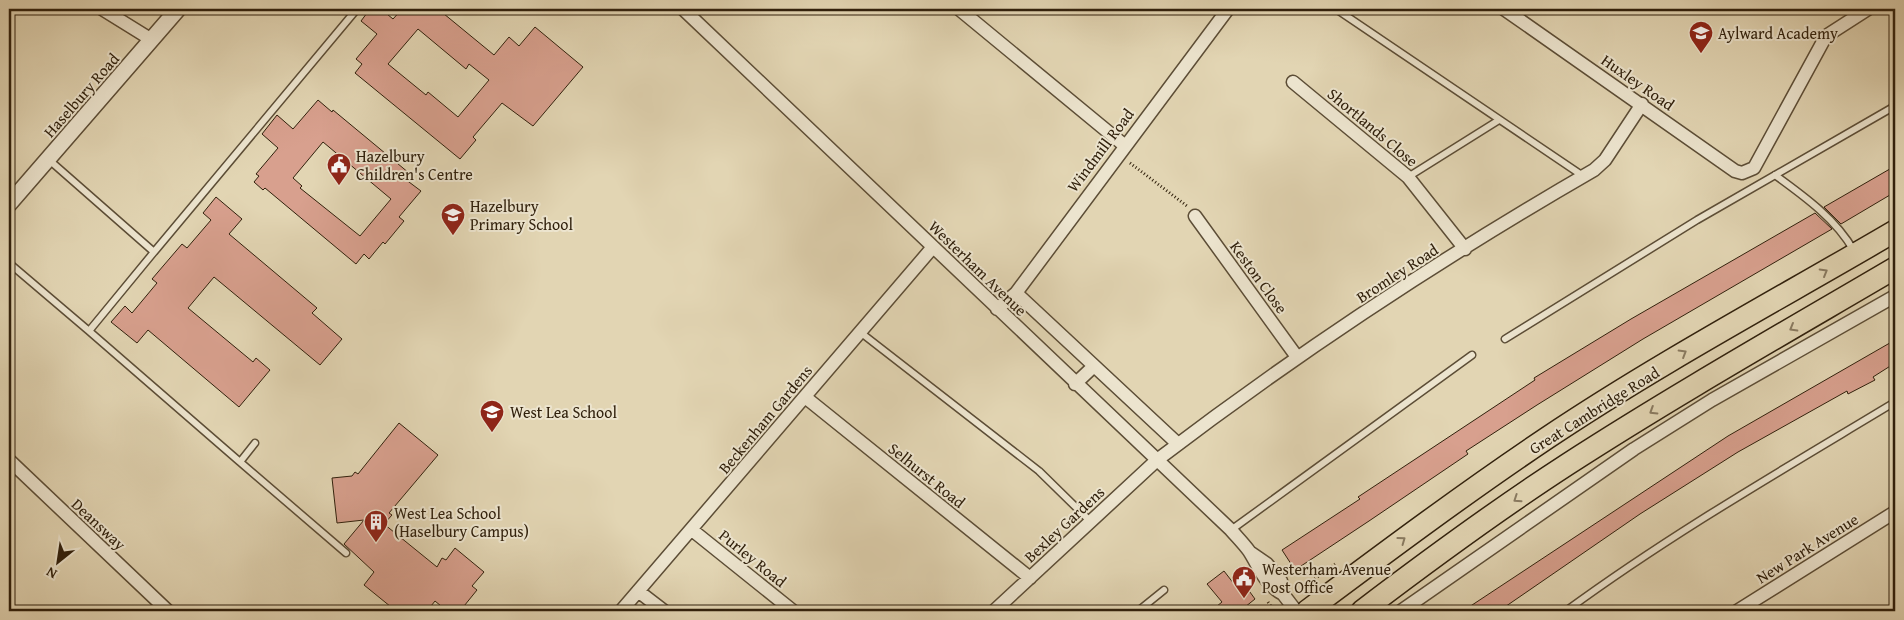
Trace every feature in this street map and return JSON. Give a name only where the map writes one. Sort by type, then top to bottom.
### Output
[{"type":"highway","name":"Great Cambridge Road","points":[[1307,611],[1450,505],[1548,437],[1703,342],[1895,231]]},
{"type":"highway","name":"Great Cambridge Road","points":[[1362,611],[1500,510],[1567,465],[1722,369],[1895,268]]},
{"type":"street","points":[[102,9],[152,40]]},
{"type":"street","name":"Haselbury Road","points":[[9,204],[178,9]]},
{"type":"street","name":"Westerham Avenue","points":[[683,9],[1075,384],[1231,530],[1249,552],[1267,564],[1289,591],[1296,611]]},
{"type":"street","points":[[959,9],[1121,150]]},
{"type":"street","name":"Windmill Road","points":[[997,309],[1016,293],[1228,9]]},
{"type":"street","name":"Huxley Road","points":[[1504,9],[1735,171],[1742,173],[1754,168],[1826,36],[1868,9]]},
{"type":"street","name":"Shortlands Close","points":[[1293,82],[1408,177],[1465,249]]},
{"type":"street","name":"Bromley Road","points":[[1157,460],[1297,357],[1605,160],[1642,104]]},
{"type":"street","name":"Keston Close","points":[[1195,216],[1297,357]]},
{"type":"street","name":"Beckenham Gardens","points":[[621,611],[933,247]]},
{"type":"street","name":"Westerham Avenue","points":[[1016,293],[1178,444]]},
{"type":"street","points":[[1403,611],[1634,449],[1712,400],[1895,296]]},
{"type":"street","points":[[1075,384],[1094,366]]},
{"type":"street","name":"Selhurst Road","points":[[804,397],[1030,578]]},
{"type":"street","name":"Deansway","points":[[9,460],[168,611]]},
{"type":"street","name":"Bexley Gardens","points":[[994,611],[1157,460]]},
{"type":"street","name":"New Park Avenue","points":[[1737,611],[1895,512]]},
{"type":"street","name":"Purley Road","points":[[692,530],[793,611]]},
{"type":"street","points":[[638,591],[664,611]]},
{"type":"lane","points":[[88,331],[357,9]]},
{"type":"lane","points":[[1336,9],[1582,176]]},
{"type":"lane","points":[[1505,339],[1697,220],[1895,106]]},
{"type":"lane","points":[[1408,177],[1499,120]]},
{"type":"lane","points":[[48,159],[154,252]]},
{"type":"lane","points":[[1775,175],[1814,204],[1848,240],[1856,254]]},
{"type":"lane","points":[[9,263],[346,553]]},
{"type":"lane","points":[[860,332],[1018,454],[1051,482],[1090,521]]},
{"type":"lane","points":[[1231,530],[1472,355]]},
{"type":"lane","points":[[1566,611],[1629,565],[1687,528],[1895,402]]},
{"type":"lane","points":[[240,462],[255,443]]},
{"type":"lane","points":[[1138,611],[1164,590]]},
{"type":"path","points":[[1121,150],[1187,206],[1195,216]]},
{"type":"path","points":[[1289,591],[1301,589],[1340,561]]},
{"type":"building","points":[[370,9],[381,9],[393,19],[402,9],[438,9],[494,55],[509,37],[519,46],[535,27],[583,67],[533,126],[502,103],[473,137],[476,140],[460,159],[355,73],[362,64],[356,59],[377,34],[361,21]],"holes":[[[418,29],[466,69],[469,64],[489,80],[458,117],[428,92],[426,95],[388,64]]]},
{"type":"building","points":[[318,100],[332,112],[333,110],[409,173],[405,179],[421,191],[399,217],[404,221],[385,244],[383,242],[369,259],[364,254],[356,264],[265,188],[263,190],[254,182],[259,176],[256,174],[278,148],[262,134],[277,115],[293,129]],"holes":[[[323,142],[391,199],[360,236],[300,188],[302,186],[293,178]]]},
{"type":"building","points":[[1895,166],[1895,192],[1841,224],[1824,207]]},
{"type":"building","points":[[216,197],[242,219],[229,234],[317,308],[312,313],[342,339],[320,365],[214,277],[188,308],[253,362],[256,358],[270,370],[239,407],[148,330],[137,343],[111,322],[125,306],[132,313],[157,283],[152,279],[182,244],[187,248],[211,220],[203,213]]},
{"type":"building","points":[[1815,213],[1832,229],[1643,339],[1537,405],[1466,451],[1468,454],[1295,570],[1282,550],[1360,499],[1358,497],[1535,380],[1534,378],[1631,319]]},
{"type":"building","points":[[1895,340],[1895,363],[1873,377],[1875,380],[1848,394],[1847,391],[1738,452],[1640,514],[1499,611],[1463,611],[1728,436]]},
{"type":"building","name":"West Lea School (Haselbury Campus)","points":[[399,423],[438,455],[389,513],[392,515],[384,524],[437,567],[442,558],[446,560],[455,548],[484,572],[472,586],[477,590],[460,611],[447,611],[435,601],[427,611],[396,611],[364,585],[374,572],[344,544],[364,520],[337,523],[332,478],[352,476],[355,472],[358,474]]},
{"type":"building","points":[[1224,571],[1241,593],[1247,588],[1255,599],[1240,611],[1211,611],[1222,602],[1207,584]]},
{"type":"place","name":"Aylward Academy","points":[[1701,54]]},
{"type":"place","name":"Hazelbury Children's Centre","points":[[339,186]]},
{"type":"place","name":"Hazelbury Primary School","points":[[453,236]]},
{"type":"place","name":"West Lea School","points":[[492,433]]},
{"type":"place","name":"West Lea School (Haselbury Campus)","points":[[376,543]]},
{"type":"place","name":"Westerham Avenue Post Office","points":[[1244,599]]}]
